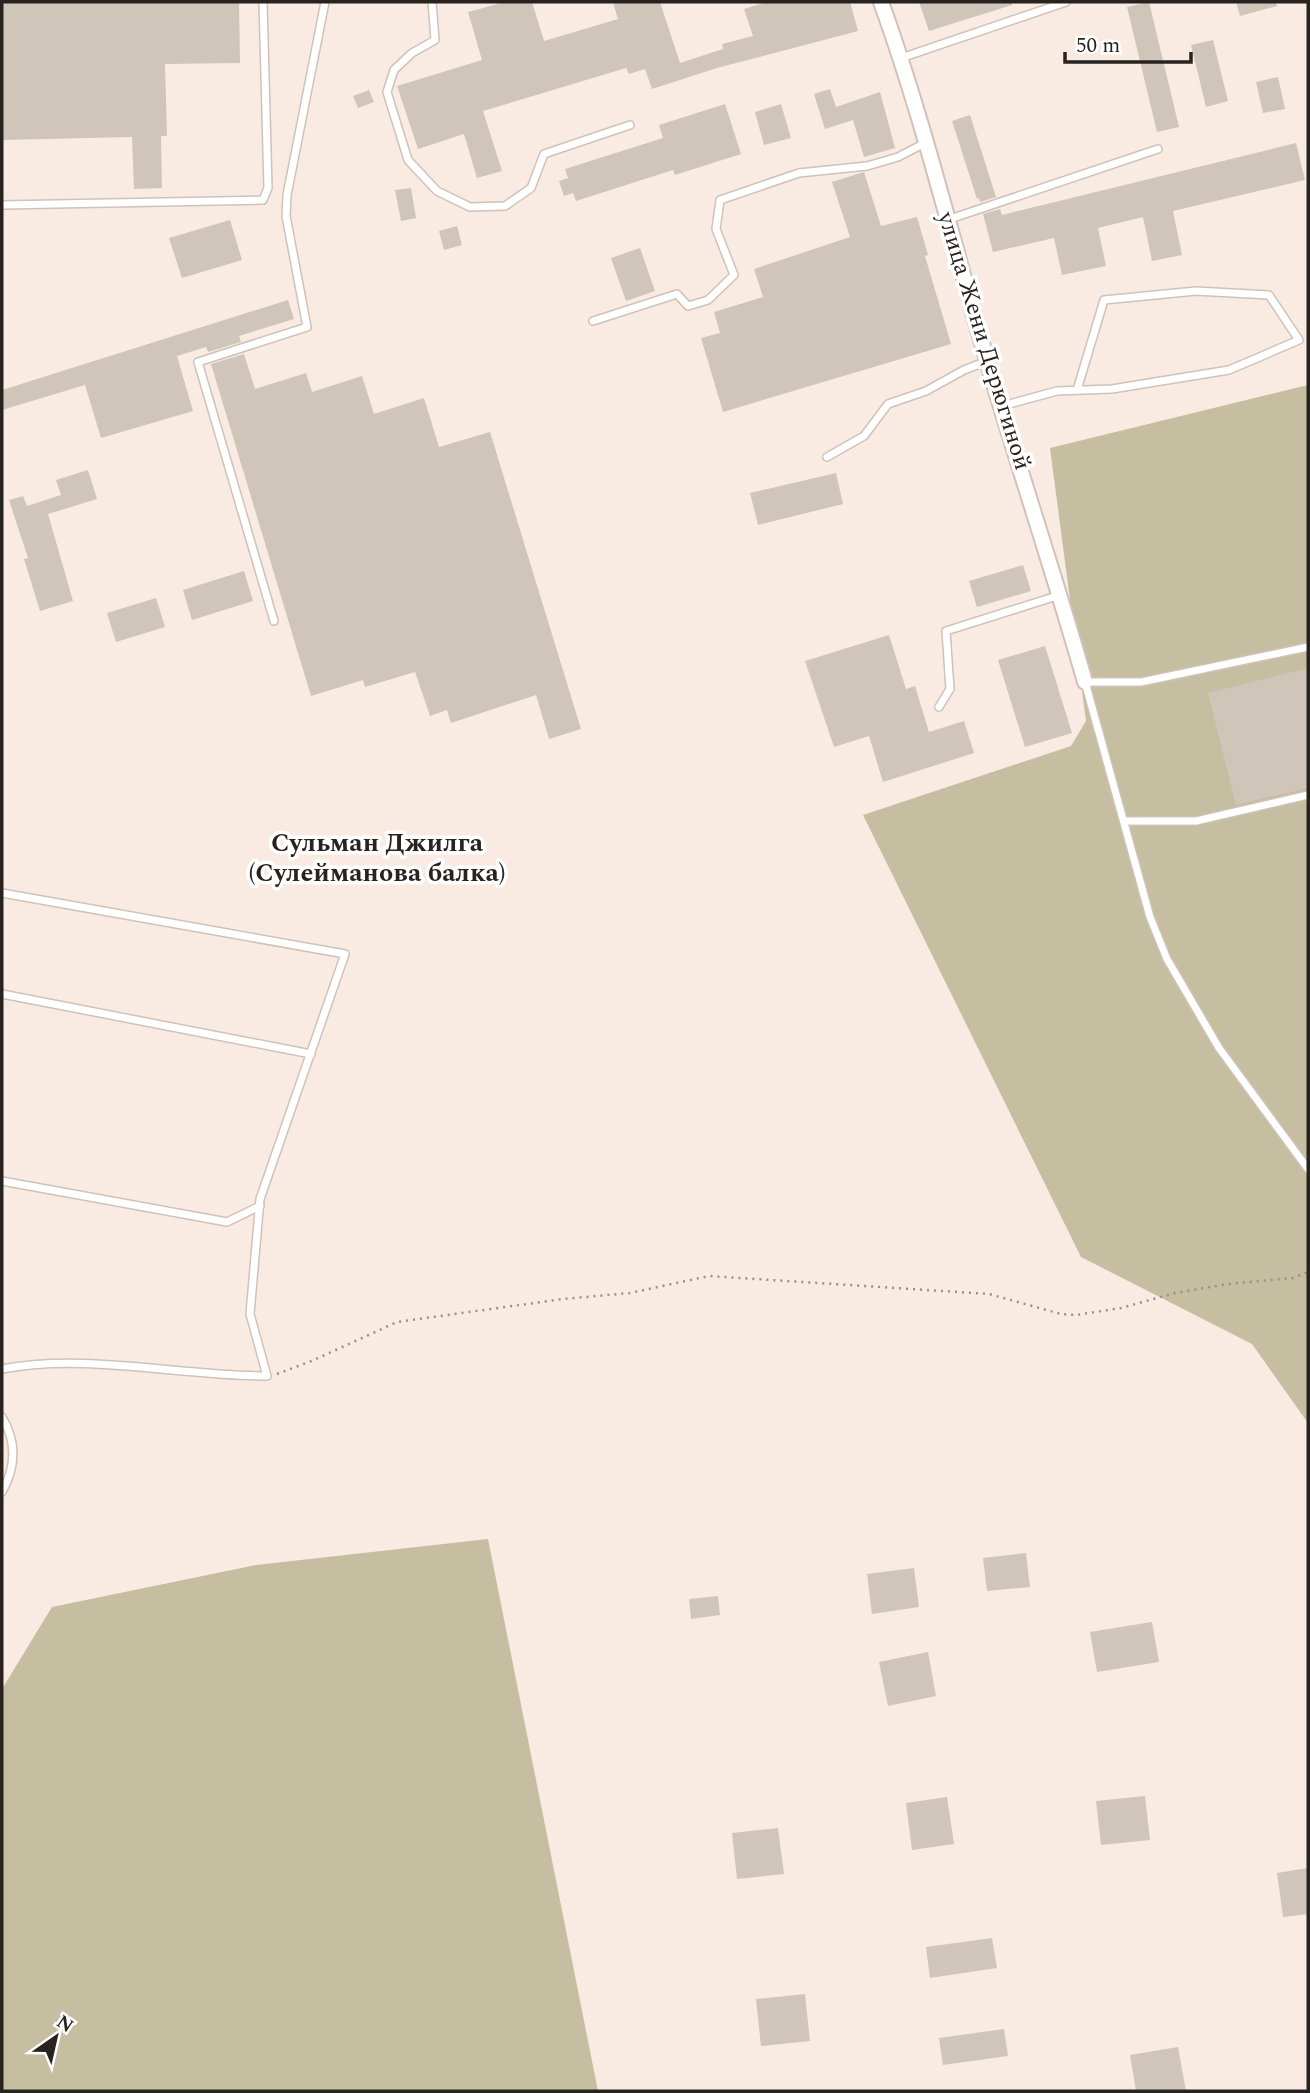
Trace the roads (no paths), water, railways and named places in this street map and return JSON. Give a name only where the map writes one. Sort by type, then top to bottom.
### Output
[{"type":"street","name":"улица Жени Дерюгиной","points":[[881,2],[901,58],[988,361],[1085,682]]},
{"type":"lane","points":[[2,205],[262,200],[268,188],[263,2]]},
{"type":"lane","points":[[274,621],[198,362],[307,327],[286,216],[287,195],[325,2]]},
{"type":"lane","points":[[432,2],[435,40],[412,53],[394,70],[387,92],[408,160],[437,191],[470,206],[505,206],[531,188],[544,154],[630,125]]},
{"type":"lane","points":[[901,58],[1066,2]]},
{"type":"lane","points":[[593,321],[677,293],[688,306],[708,300],[733,275],[716,229],[720,200],[799,173],[867,166],[898,157],[925,143]]},
{"type":"lane","points":[[947,220],[1158,149]]},
{"type":"lane","points":[[1002,406],[1057,391],[1112,389],[1228,370],[1299,340],[1269,295],[1196,291],[1104,300],[1077,390]]},
{"type":"lane","points":[[827,457],[864,436],[888,404],[926,391],[964,370],[988,361]]},
{"type":"lane","points":[[939,708],[950,689],[946,631],[1060,594]]},
{"type":"lane","points":[[1308,647],[1141,682],[1085,682],[1150,917],[1167,959],[1219,1048],[1308,1168]]},
{"type":"lane","points":[[1125,821],[1196,821],[1308,796]]},
{"type":"lane","points":[[2,893],[345,954],[260,1199],[250,1314],[267,1376],[232,1376],[60,1362],[2,1369]]},
{"type":"lane","points":[[2,995],[310,1054]]},
{"type":"lane","points":[[2,1181],[227,1222],[260,1206]]},
{"type":"lane","points":[[2,1417],[11,1434],[14,1451],[12,1471],[2,1492]]},
{"type":"district","name":"Сульман Джилга (Сулейманова балка)","points":[[377,858]]}]
